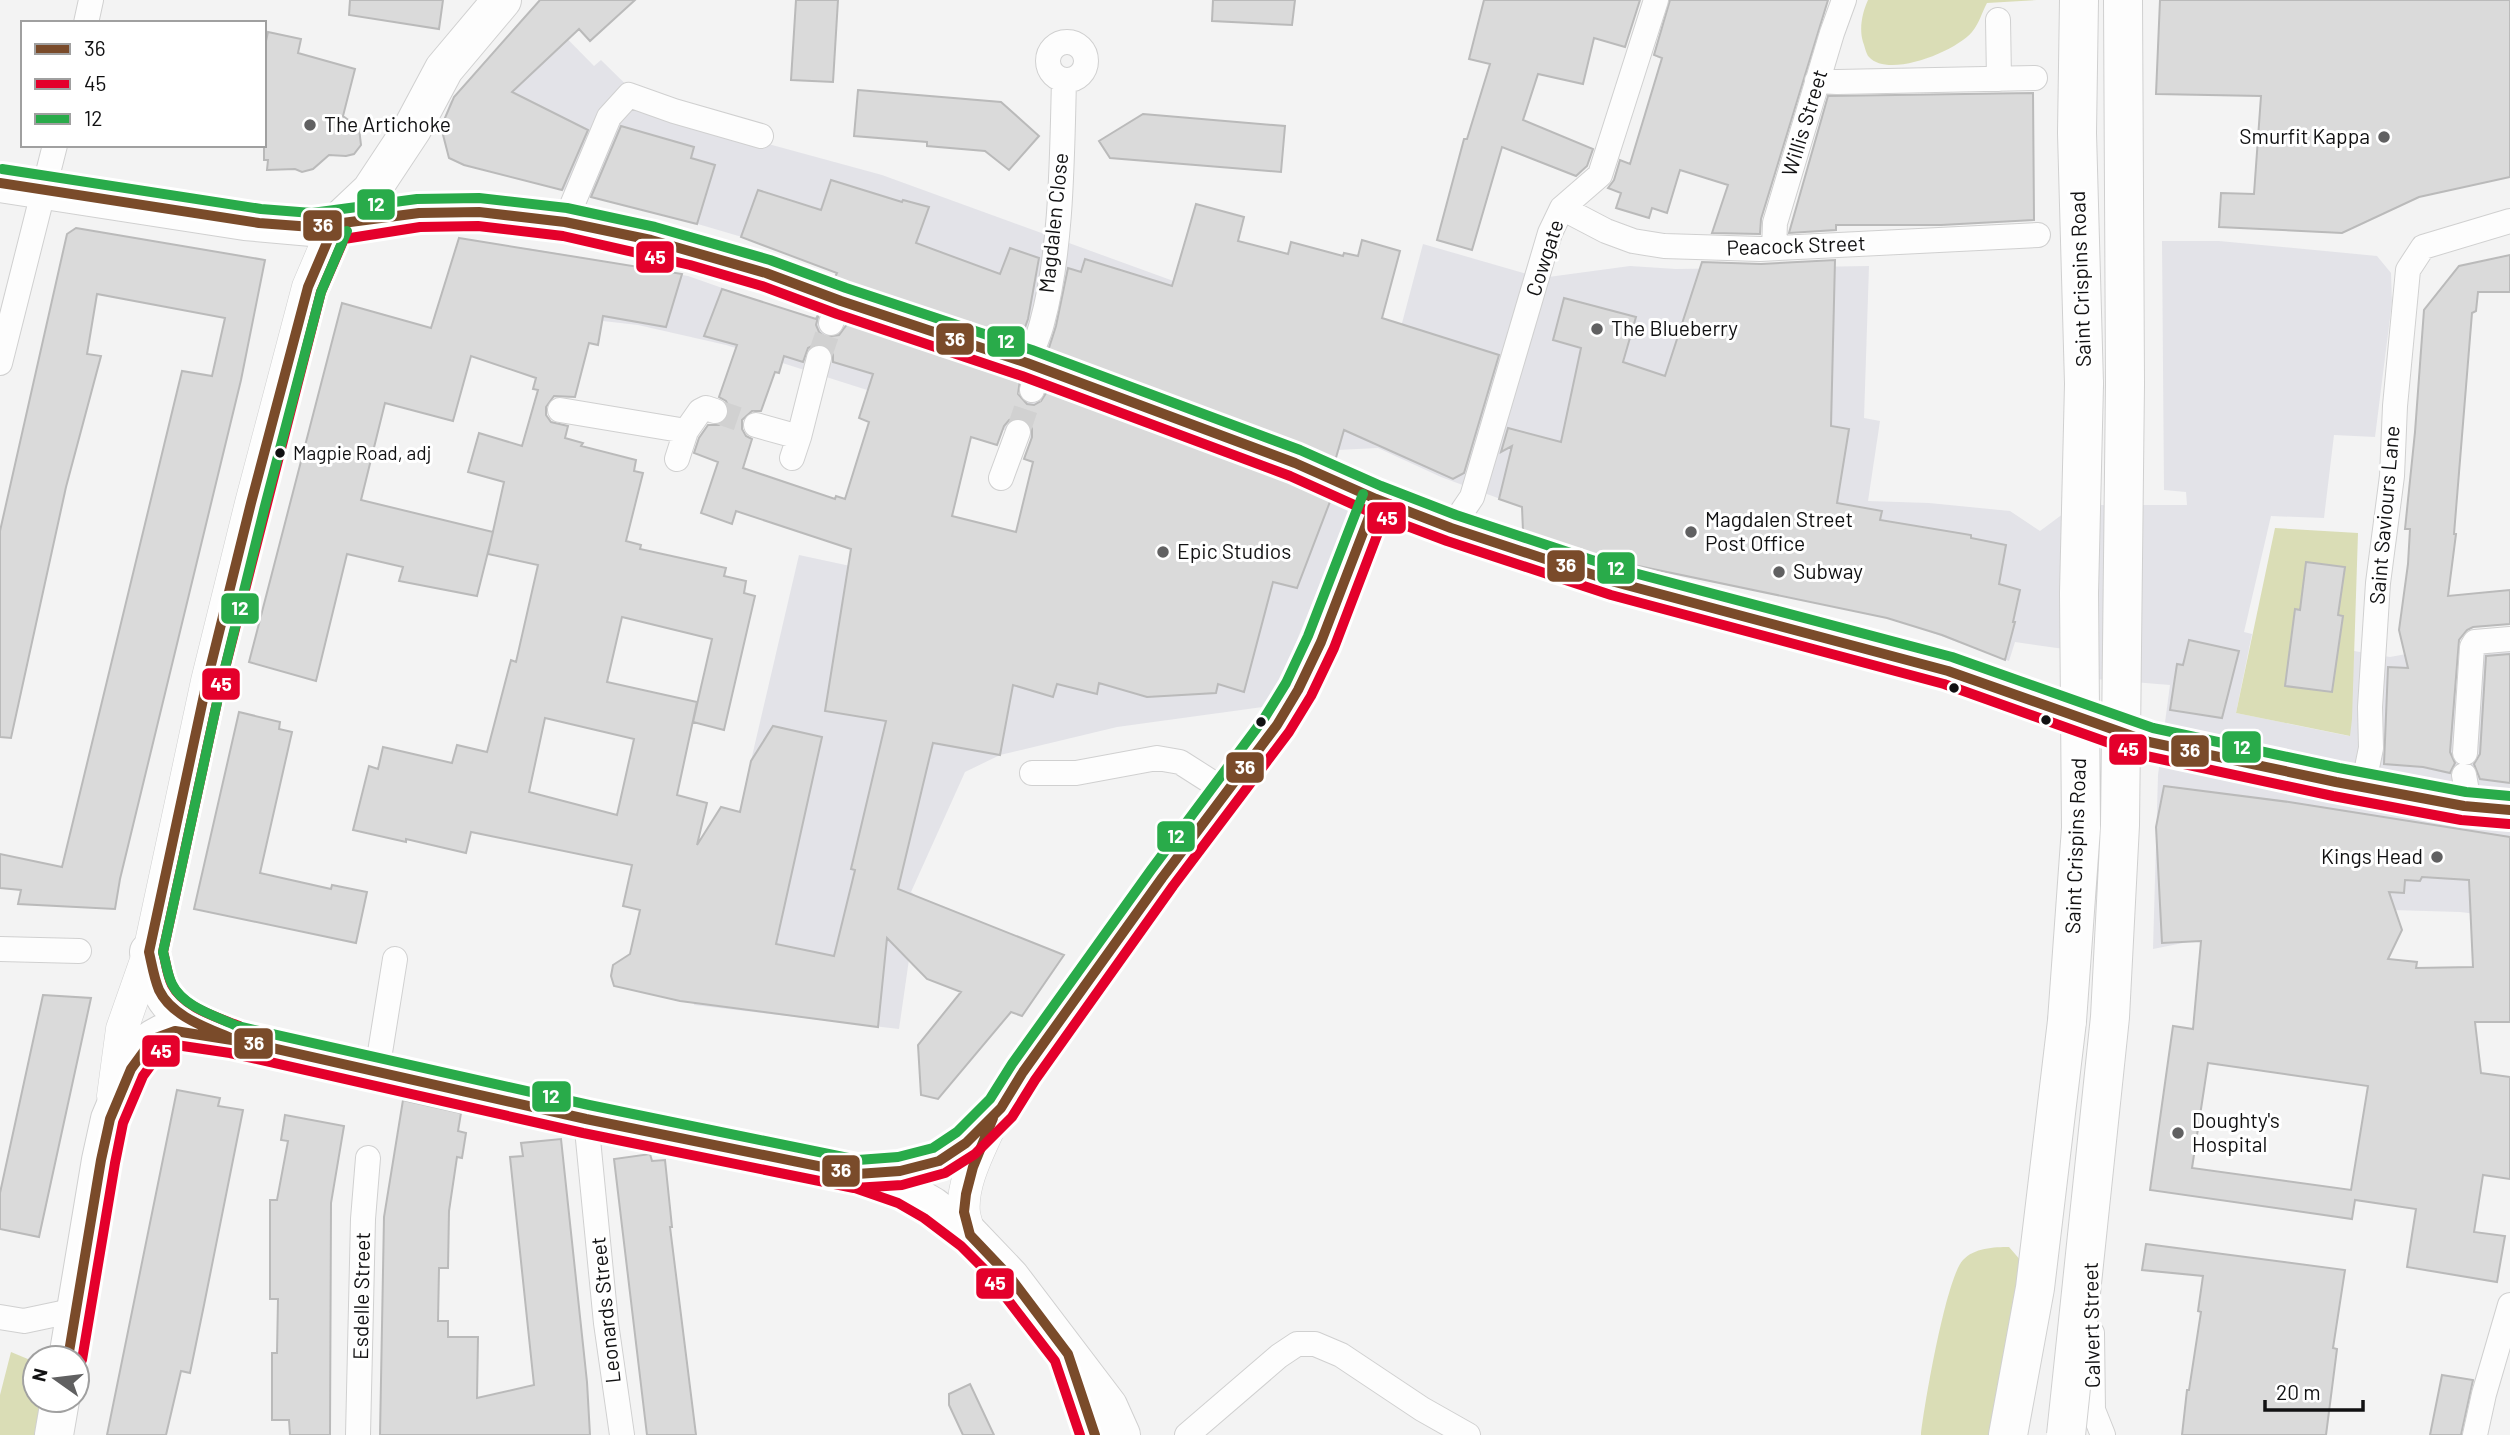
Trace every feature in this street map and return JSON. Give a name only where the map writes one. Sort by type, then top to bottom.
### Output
[{"type":"main road","points":[[0,183],[245,221],[312,227],[334,226],[371,191],[412,129],[444,69],[502,0]]},
{"type":"main road","name":"Saint Crispins Road","points":[[2009,1430],[2035,1288],[2048,1193],[2067,1021],[2080,842],[2079,593],[2084,384],[2077,133],[2079,0]]},
{"type":"main road","name":"Saint Crispins Road","points":[[2066,1435],[2110,1017],[2120,825],[2125,384],[2123,0]]},
{"type":"main road","points":[[137,952],[168,1002],[180,1013],[233,1039]]},
{"type":"main road","points":[[70,1344],[110,1119],[131,1069],[153,1039],[175,1031],[233,1039],[586,1119],[857,1174],[904,1190],[932,1206],[970,1235],[1010,1278],[1108,1406],[1121,1435]]},
{"type":"main road","points":[[1068,1354],[1095,1435]]},
{"type":"main road","points":[[54,1435],[58,1414]]},
{"type":"street","points":[[86,21],[91,0]]},
{"type":"street","name":"Cowgate","points":[[1451,528],[1472,497],[1546,246],[1562,208],[1600,176],[1656,0]]},
{"type":"street","name":"Willis Street","points":[[1774,248],[1774,223],[1844,0]]},
{"type":"street","points":[[1998,20],[1999,79]]},
{"type":"street","points":[[1817,80],[1837,82],[2035,78]]},
{"type":"street","name":"Magdalen Close","points":[[1033,374],[1057,226],[1064,80]]},
{"type":"street","points":[[565,222],[609,117],[629,95],[761,136]]},
{"type":"street","points":[[0,363],[54,147]]},
{"type":"street","name":"Peacock Street","points":[[1562,208],[1606,231],[1633,241],[1708,249],[2038,236]]},
{"type":"street","points":[[110,1119],[122,1029],[137,952],[308,287],[334,226],[419,213],[444,211],[565,222],[694,251],[766,273],[836,312],[1033,374],[1295,463],[1451,528],[1615,582],[1948,671],[2149,742],[2363,787],[2465,778],[2510,810]]},
{"type":"street","name":"Saint Saviours Lane","points":[[2363,787],[2371,748],[2370,707],[2378,583],[2392,476],[2395,406],[2408,270],[2423,247],[2510,221]]},
{"type":"street","points":[[757,425],[796,447],[820,358]]},
{"type":"street","points":[[677,459],[686,431],[700,411],[706,408],[715,411]]},
{"type":"street","points":[[559,410],[686,431]]},
{"type":"street","points":[[1002,478],[1018,432]]},
{"type":"street","points":[[970,1235],[964,1212],[966,1195],[973,1167],[993,1118],[1161,878],[1277,726],[1321,642],[1376,499]]},
{"type":"street","points":[[2465,778],[2472,647],[2475,642],[2510,639]]},
{"type":"street","points":[[1032,773],[1076,773],[1157,758],[1180,762],[1227,792]]},
{"type":"street","points":[[0,949],[79,951]]},
{"type":"street","points":[[377,1071],[394,959]]},
{"type":"street","points":[[857,1174],[900,1171],[939,1161],[966,1143],[993,1118]]},
{"type":"street","name":"Leonards Street","points":[[586,1119],[606,1323],[622,1435]]},
{"type":"street","name":"Esdelle Street","points":[[358,1435],[363,1219],[369,1158]]},
{"type":"street","name":"Calvert Street","points":[[2091,1213],[2093,1410],[2104,1435]]},
{"type":"street","points":[[2476,1435],[2510,1305]]},
{"type":"street","points":[[0,1317],[24,1321],[76,1310]]},
{"type":"street","points":[[1187,1435],[1285,1352],[1297,1344],[1315,1344],[1341,1355],[1422,1409],[1468,1435]]},
{"type":"shaded area","points":[[535,6],[594,66],[601,60],[655,113],[882,175],[1393,357],[1423,244],[1541,278],[1630,266],[1676,269],[1869,266],[1864,418],[1880,421],[1868,501],[1929,503],[2010,511],[2040,531],[2075,505],[2187,505],[2186,492],[2164,490],[2162,241],[2219,241],[2377,256],[2391,273],[2392,302],[2375,437],[2334,435],[2324,518],[2271,516],[2244,632],[2252,634],[2236,713],[2349,736],[2354,651],[2390,657],[2510,635],[2510,918],[2460,912],[2392,910],[2213,937],[2153,949],[2158,775],[2170,685],[2071,677],[2071,650],[2015,642],[2009,661],[1903,622],[1619,563],[1528,536],[1523,531],[1522,507],[1441,477],[1378,448],[1337,450],[1160,392],[742,237],[674,217],[546,186],[441,127],[450,102]]},
{"type":"shaded area","points":[[527,248],[688,276],[948,360],[1090,410],[1269,465],[1341,497],[1349,513],[1270,706],[1117,727],[1000,755],[965,772],[911,892],[918,897],[899,1029],[694,1005],[799,555],[1032,605],[1078,451],[911,404],[726,345],[638,325],[515,311]]},
{"type":"green space","points":[[1868,0],[2037,0],[1987,3],[1974,29],[1952,47],[1922,60],[1891,65],[1879,63],[1866,52],[1861,26]]},
{"type":"green space","points":[[2275,528],[2358,533],[2350,736],[2236,713]]},
{"type":"green space","points":[[2009,1247],[2022,1262],[1989,1435],[1921,1435],[1937,1343],[1956,1271],[1963,1260],[1973,1253]]},
{"type":"green space","points":[[11,1352],[21,1356],[21,1414],[42,1414],[36,1435],[0,1435],[0,1395]]},
{"type":"building","points":[[350,0],[443,0],[439,29],[349,15]]},
{"type":"building","points":[[540,0],[635,0],[590,41],[579,29],[512,92],[588,130],[562,190],[464,165],[449,158],[441,127],[454,97]]},
{"type":"building","points":[[796,0],[838,0],[833,82],[791,80]]},
{"type":"building","points":[[1213,0],[1295,0],[1292,25],[1212,21]]},
{"type":"building","points":[[1484,0],[1640,0],[1625,47],[1594,38],[1583,84],[1538,74],[1523,120],[1593,149],[1587,166],[1576,176],[1502,147],[1472,250],[1437,240],[1464,139],[1467,139],[1490,64],[1469,59]]},
{"type":"building","points":[[1670,0],[1828,0],[1761,219],[1760,234],[1712,233],[1728,185],[1680,170],[1667,213],[1652,208],[1649,218],[1616,208],[1621,193],[1608,188],[1614,180],[1620,160],[1630,164],[1662,58],[1654,55]]},
{"type":"building","name":"Smurfit Kappa","points":[[2160,0],[2510,0],[2510,177],[2419,197],[2342,233],[2219,227],[2221,193],[2254,194],[2261,96],[2156,94]]},
{"type":"building","points":[[268,32],[301,39],[298,53],[355,69],[343,116],[359,128],[361,145],[354,154],[329,155],[313,169],[302,172],[295,169],[267,170],[268,160],[264,160]]},
{"type":"building","points":[[858,90],[1001,102],[1039,136],[1009,170],[985,151],[927,146],[927,142],[854,136]]},
{"type":"building","points":[[2033,93],[2034,220],[1941,225],[1836,225],[1836,230],[1789,233],[1828,96]]},
{"type":"building","points":[[1143,114],[1285,126],[1281,172],[1110,158],[1099,141]]},
{"type":"building","points":[[621,126],[694,147],[691,158],[715,165],[697,224],[591,197]]},
{"type":"building","points":[[831,180],[902,202],[903,200],[929,207],[916,243],[1000,274],[1010,248],[1039,258],[1028,319],[1020,341],[834,279],[837,273],[741,237],[758,190],[821,210]]},
{"type":"building","points":[[1196,204],[1244,217],[1238,241],[1288,254],[1291,242],[1343,256],[1344,253],[1358,256],[1362,240],[1400,251],[1382,318],[1499,355],[1464,473],[1453,479],[1344,430],[1335,461],[1048,351],[1068,268],[1081,272],[1085,259],[1172,286]]},
{"type":"building","points":[[76,228],[265,260],[241,380],[115,909],[18,904],[21,890],[0,888],[0,854],[62,867],[182,371],[212,376],[225,318],[97,294],[87,354],[101,356],[66,487],[11,738],[0,737],[0,531],[67,234]]},
{"type":"building","points":[[459,238],[682,274],[666,327],[603,316],[598,345],[589,343],[575,397],[554,396],[546,407],[546,415],[551,422],[568,426],[565,438],[583,443],[581,446],[636,460],[634,471],[643,473],[626,541],[641,545],[640,549],[726,568],[724,576],[746,581],[744,593],[755,596],[724,730],[693,722],[712,639],[622,617],[607,682],[697,702],[677,795],[707,803],[697,845],[721,807],[740,812],[751,761],[773,726],[822,737],[776,944],[834,956],[855,870],[851,869],[886,721],[825,711],[851,549],[736,511],[732,524],[701,513],[718,462],[694,453],[699,438],[708,425],[719,425],[729,416],[726,401],[719,397],[737,345],[704,336],[722,289],[816,319],[819,313],[816,325],[825,337],[839,335],[848,323],[1020,380],[1018,394],[1027,404],[1034,405],[1041,401],[1048,390],[1288,480],[1331,499],[1297,588],[1273,582],[1244,692],[1218,684],[1216,693],[1147,697],[1099,683],[1097,694],[1057,684],[1053,697],[1013,685],[1000,755],[933,743],[898,889],[1064,955],[1022,1016],[1011,1012],[938,1099],[921,1095],[918,1045],[961,992],[927,979],[887,938],[878,1027],[680,1001],[614,986],[611,976],[613,965],[630,954],[640,910],[623,906],[632,865],[471,832],[466,853],[353,830],[369,766],[378,769],[383,747],[452,763],[457,745],[487,752],[511,660],[516,662],[538,565],[488,554],[492,536],[477,596],[399,581],[403,567],[347,554],[316,681],[249,662],[342,303],[431,328]],"holes":[[[816,344],[830,348],[833,362],[873,374],[859,418],[869,422],[845,499],[836,496],[835,499],[743,468],[752,439],[746,436],[742,429],[742,420],[752,411],[761,411],[775,372],[779,373],[784,356],[803,362],[808,348]],[[471,356],[536,378],[533,389],[538,390],[522,446],[479,433],[468,472],[504,482],[493,532],[361,500],[385,403],[453,421]],[[1016,417],[1029,422],[1032,429],[1024,459],[1033,462],[1016,532],[952,516],[971,437],[997,445],[1009,420]],[[545,718],[634,739],[617,815],[529,792]]]},
{"type":"building","points":[[2510,255],[2510,292],[2478,292],[2476,311],[2472,313],[2456,534],[2448,596],[2510,590],[2510,624],[2473,627],[2459,640],[2450,752],[2455,763],[2450,773],[2423,767],[2384,764],[2388,667],[2408,668],[2399,630],[2408,564],[2410,529],[2405,529],[2424,310],[2459,266]]},
{"type":"building","points":[[1835,260],[1831,426],[1849,429],[1837,503],[1882,511],[1880,520],[1971,535],[1971,538],[2006,545],[1999,584],[2020,590],[2005,660],[1942,635],[1887,618],[1600,558],[1528,534],[1523,531],[1522,507],[1499,499],[1512,446],[1501,452],[1508,428],[1561,442],[1581,348],[1553,340],[1564,298],[1636,317],[1623,362],[1665,376],[1702,262],[1761,264]]},
{"type":"building","points":[[2306,562],[2345,567],[2338,615],[2343,616],[2332,692],[2285,686],[2295,609],[2300,610]]},
{"type":"building","points":[[2189,640],[2239,651],[2222,718],[2170,710],[2177,664],[2183,665]]},
{"type":"building","points":[[2510,654],[2510,783],[2480,779],[2474,764],[2480,754],[2486,656]]},
{"type":"building","points":[[239,712],[280,722],[279,729],[292,732],[260,873],[331,889],[332,885],[367,892],[356,943],[194,909]]},
{"type":"building","points":[[2164,786],[2289,802],[2510,837],[2510,1022],[2475,1022],[2481,1073],[2510,1077],[2510,1179],[2483,1175],[2474,1232],[2505,1236],[2497,1282],[2407,1267],[2416,1209],[2355,1200],[2352,1219],[2150,1190],[2173,1026],[2193,1029],[2201,941],[2162,943],[2156,827]],"holes":[[[2422,877],[2469,880],[2473,967],[2416,968],[2417,962],[2388,959],[2402,930],[2389,892],[2404,893],[2405,880],[2420,881]],[[2208,1063],[2368,1086],[2351,1190],[2192,1168]]]},
{"type":"building","points":[[43,995],[91,998],[39,1237],[0,1229],[0,1193]]},
{"type":"building","points":[[177,1090],[220,1098],[218,1106],[243,1110],[204,1305],[190,1373],[181,1371],[166,1435],[107,1435]]},
{"type":"building","points":[[403,1100],[461,1113],[458,1131],[466,1133],[462,1158],[457,1157],[449,1211],[448,1268],[439,1268],[438,1321],[448,1321],[448,1337],[478,1337],[477,1398],[534,1385],[510,1157],[523,1156],[521,1143],[561,1139],[587,1382],[590,1435],[380,1435],[384,1217]]},
{"type":"building","points":[[285,1115],[344,1126],[331,1203],[330,1435],[290,1435],[289,1420],[272,1420],[272,1353],[277,1353],[278,1299],[270,1299],[270,1200],[277,1200],[288,1141],[281,1140]]},
{"type":"building","points":[[650,1154],[652,1161],[665,1160],[670,1227],[696,1435],[647,1435],[614,1159]]},
{"type":"building","points":[[2146,1244],[2345,1270],[2333,1348],[2337,1349],[2326,1435],[2182,1435],[2201,1312],[2198,1311],[2203,1276],[2142,1270]]},
{"type":"building","points":[[2442,1375],[2473,1380],[2461,1435],[2430,1435]]},
{"type":"building","points":[[970,1384],[994,1435],[963,1435],[949,1405],[949,1394]]},
{"type":"tunnel","points":[[819,358],[831,323]]},
{"type":"tunnel","points":[[1018,432],[1032,390]]},
{"type":"tunnel","points":[[715,411],[756,425]]},
{"type":"transit line","name":"12","points":[[2,169],[261,209],[312,213],[417,199],[479,198],[567,208],[655,227],[770,260],[1032,350],[1300,450],[1456,515],[1619,569],[1952,657],[2153,728],[2339,768],[2466,792],[2510,796]]},
{"type":"transit line","name":"36","points":[[0,183],[259,223],[312,227],[419,213],[479,212],[565,222],[651,240],[766,273],[1027,363],[1295,463],[1451,528],[1615,582],[1948,671],[2149,742],[2336,782],[2464,806],[2510,810]]},
{"type":"transit line","name":"36","points":[[334,226],[308,287],[251,503],[207,681],[149,952],[154,976],[165,999],[202,1026],[233,1039],[586,1119],[857,1174],[900,1171],[939,1161],[966,1143],[1001,1108],[1023,1072],[1162,878],[1277,725],[1298,690],[1321,642],[1376,499]]},
{"type":"transit line","name":"45","points":[[239,1026],[202,1011],[184,1000],[172,985],[163,952],[221,684],[321,292],[344,239],[420,227],[478,226],[563,236],[690,265],[762,286],[1022,376],[1290,476],[1370,512],[1447,541],[1611,595],[1944,684],[2146,756],[2461,820],[2509,824]]},
{"type":"transit line","name":"12","points":[[347,231],[321,292],[265,506],[221,684],[163,952],[177,992],[192,1005],[237,1026],[589,1105],[858,1160],[898,1157],[933,1148],[957,1132],[990,1099],[1012,1064],[1151,870],[1265,717],[1286,683],[1308,636],[1363,494]]},
{"type":"transit line","name":"45","points":[[85,1344],[123,1123],[143,1076],[162,1050],[176,1045],[230,1053],[583,1133],[854,1188],[902,1185],[945,1173],[975,1154],[1012,1117],[1035,1080],[1173,886],[1289,732],[1311,696],[1334,648],[1389,504]]},
{"type":"transit line","name":"36","points":[[70,1344],[110,1119],[131,1069],[153,1039],[175,1031],[251,1043]]},
{"type":"transit line","name":"36","points":[[993,1118],[973,1167],[966,1194],[964,1212],[970,1235],[1010,1277],[1068,1354],[1095,1435]]},
{"type":"transit line","name":"45","points":[[852,1187],[898,1203],[924,1218],[961,1246],[984,1269],[1055,1361],[1080,1435]]},
{"type":"place","name":"The Artichoke","points":[[310,125]]},
{"type":"place","name":"Smurfit Kappa","points":[[2384,137]]},
{"type":"place","name":"The Blueberry","points":[[1597,329]]},
{"type":"place","name":"Magpie Road, adj","points":[[280,453]]},
{"type":"place","name":"Magdalen Street Post Office","points":[[1691,532]]},
{"type":"place","name":"Epic Studios","points":[[1163,552]]},
{"type":"place","name":"Subway","points":[[1779,572]]},
{"type":"place","name":"Kings Head","points":[[2437,857]]},
{"type":"place","name":"Doughty's Hospital","points":[[2178,1133]]}]
